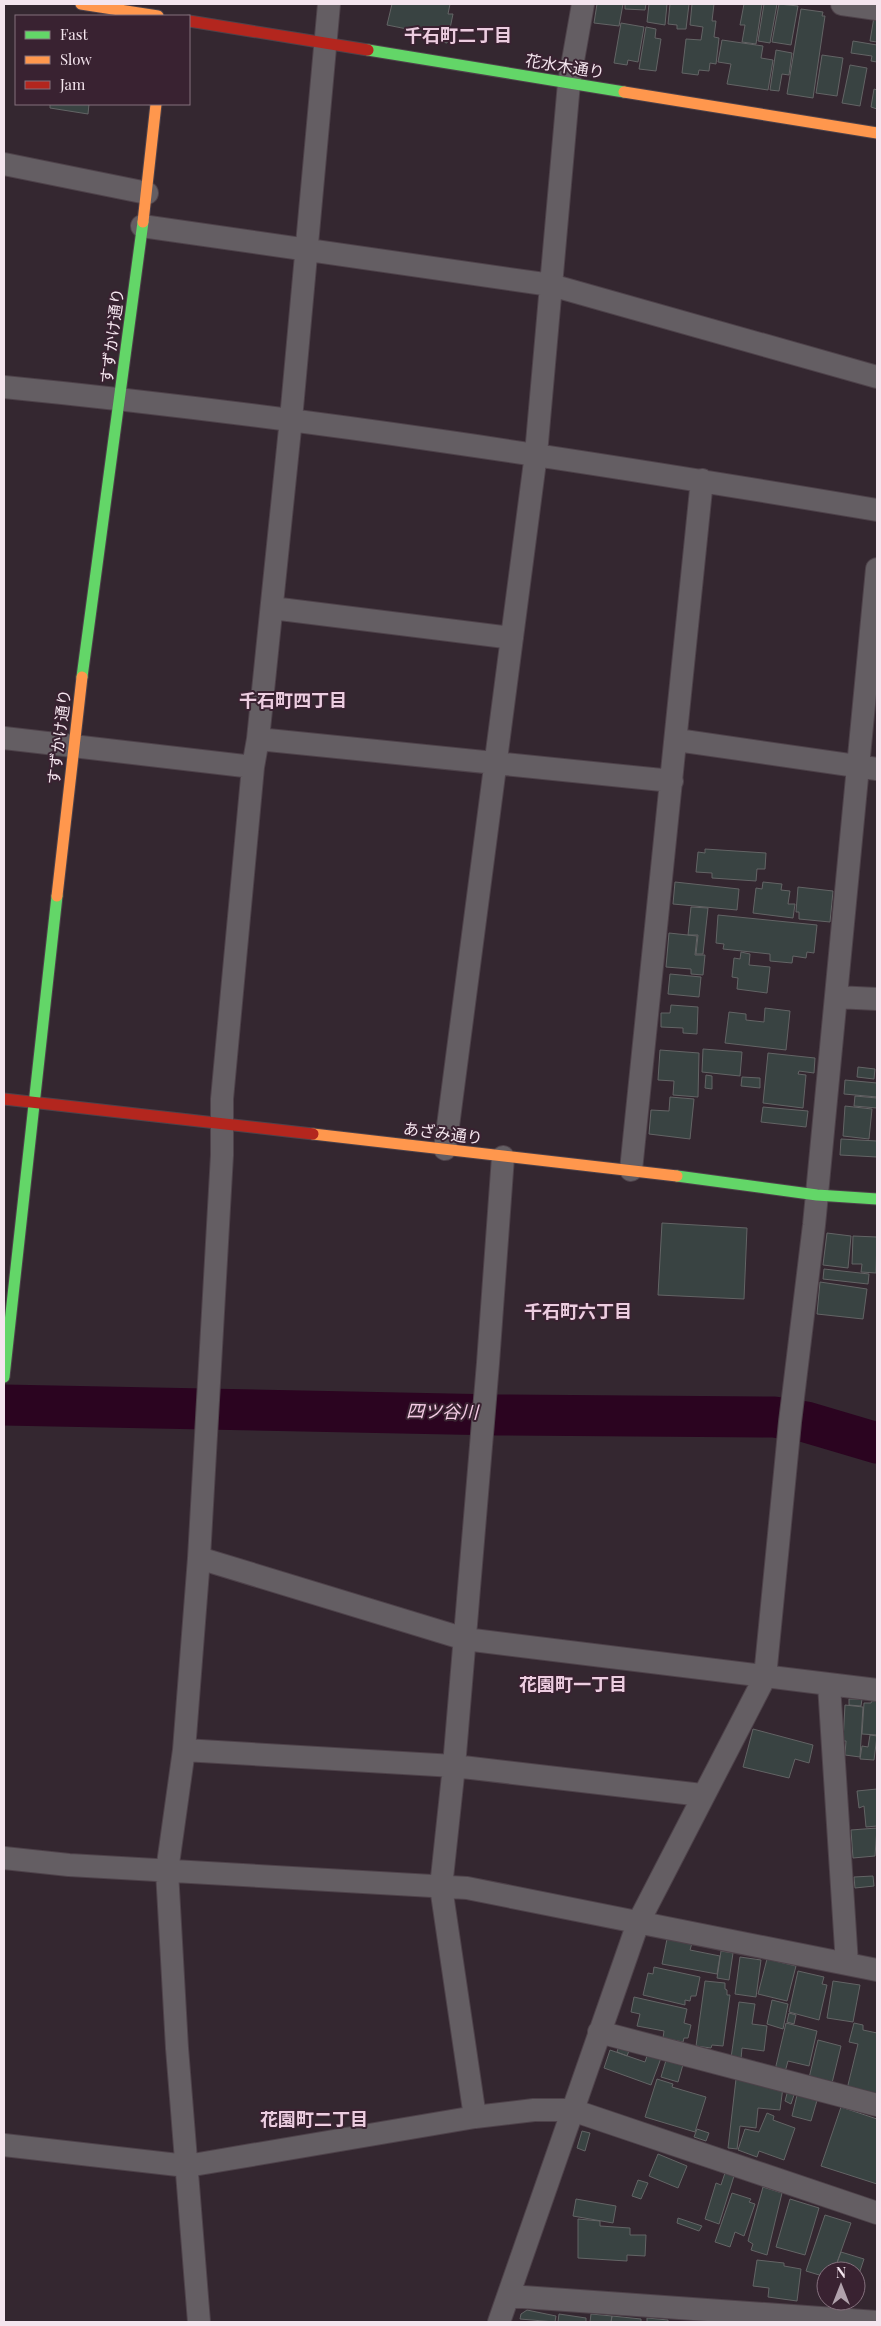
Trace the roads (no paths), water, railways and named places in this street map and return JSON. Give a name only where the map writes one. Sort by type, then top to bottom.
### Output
[{"type":"street","points":[[81,4],[163,14]]},
{"type":"street","points":[[199,2322],[167,1871],[184,1750],[199,1558],[222,1154],[221,1124],[253,767],[258,739],[291,419],[329,4]]},
{"type":"street","points":[[445,1149],[536,454],[569,83],[583,4]]},
{"type":"street","points":[[842,4],[877,9]]},
{"type":"street","name":"花水木通り","points":[[190,21],[877,133]]},
{"type":"street","name":"すずかけ通り","points":[[4,1376],[73,745],[147,193],[156,105]]},
{"type":"street","points":[[4,164],[147,193]]},
{"type":"street","points":[[142,226],[306,248],[551,285],[877,377]]},
{"type":"street","points":[[4,387],[120,398],[291,419],[536,454],[877,510]]},
{"type":"street","points":[[631,1170],[677,740],[702,480]]},
{"type":"street","points":[[499,2322],[638,1923],[765,1677],[790,1422],[817,1195],[836,997],[867,768],[877,569]]},
{"type":"street","points":[[272,608],[512,638]]},
{"type":"street","points":[[4,738],[253,767]]},
{"type":"street","points":[[258,739],[672,781]]},
{"type":"street","points":[[677,740],[867,768]]},
{"type":"street","points":[[836,997],[877,999]]},
{"type":"street","name":"あざみ通り","points":[[4,1099],[631,1170],[817,1195],[877,1199]]},
{"type":"street","points":[[475,2117],[441,1887],[465,1639],[503,1157]]},
{"type":"street","points":[[199,1558],[465,1639],[877,1690]]},
{"type":"street","points":[[829,1684],[847,1964]]},
{"type":"street","points":[[184,1750],[454,1766],[702,1796]]},
{"type":"street","points":[[4,1858],[167,1871],[467,1888],[877,1970]]},
{"type":"street","points":[[599,2032],[877,2105]]},
{"type":"street","points":[[4,2145],[187,2166],[475,2117],[534,2110],[572,2110],[877,2213]]},
{"type":"street","points":[[509,2296],[877,2322]]},
{"type":"waterway","name":"四ツ谷川","points":[[4,1405],[499,1415],[774,1417],[806,1422],[877,1443]]},
{"type":"district","name":"千石町二丁目","points":[[458,36]]},
{"type":"district","name":"千石町四丁目","points":[[293,701]]},
{"type":"district","name":"千石町六丁目","points":[[578,1312]]},
{"type":"district","name":"花園町一丁目","points":[[573,1685]]},
{"type":"district","name":"花園町二丁目","points":[[314,2120]]}]
